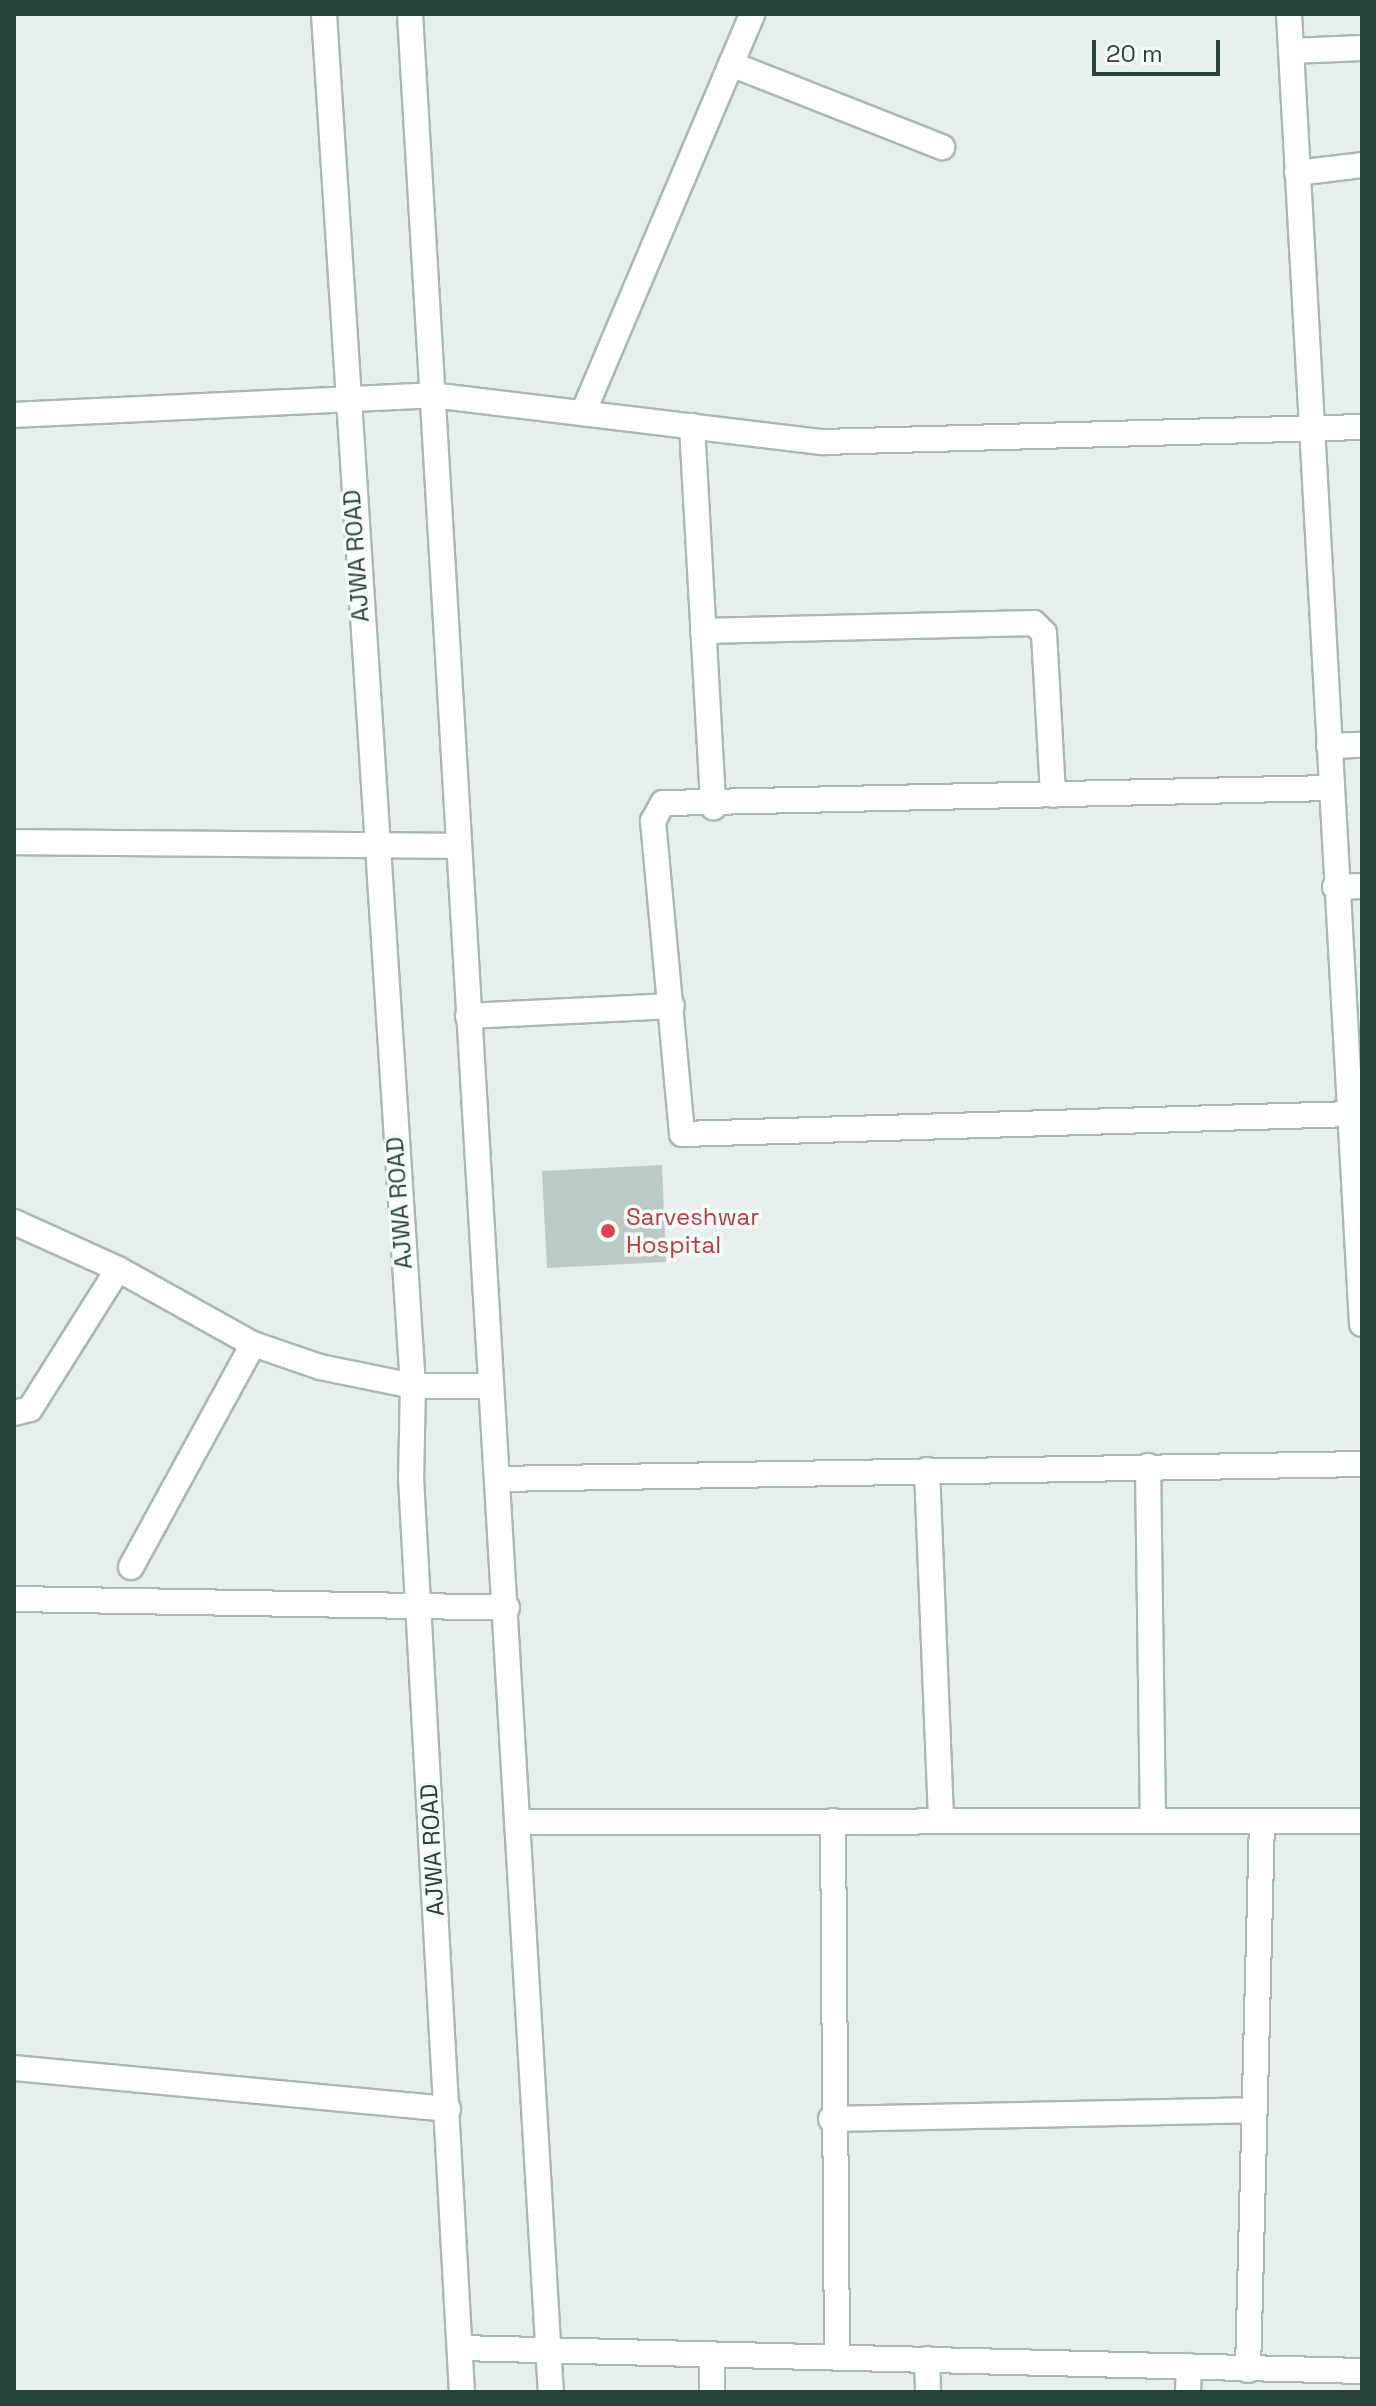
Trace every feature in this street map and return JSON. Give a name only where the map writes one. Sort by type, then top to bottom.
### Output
[{"type":"street","name":"AJWA ROAD","points":[[324,14],[345,402],[413,1386],[418,1607],[462,2392]]},
{"type":"street","points":[[410,14],[468,1016],[521,1822],[551,2392]]},
{"type":"street","points":[[583,413],[752,14]]},
{"type":"street","points":[[1289,14],[1335,887],[1350,1114],[1357,1139],[1362,1324]]},
{"type":"street","points":[[1291,51],[1362,48]]},
{"type":"street","points":[[731,64],[942,147]]},
{"type":"street","points":[[1297,173],[1362,165]]},
{"type":"street","points":[[14,415],[345,402],[432,395],[822,442],[1311,431],[1362,427]]},
{"type":"street","points":[[692,426],[713,807]]},
{"type":"street","points":[[703,631],[1034,623],[1044,633],[1053,795]]},
{"type":"street","points":[[1329,746],[1362,745]]},
{"type":"street","points":[[1331,788],[713,807],[663,803],[653,821],[672,1006],[678,1123],[694,1138],[1350,1114]]},
{"type":"street","points":[[14,842],[375,848],[458,846]]},
{"type":"street","points":[[1335,887],[1362,886]]},
{"type":"street","points":[[468,1016],[672,1006]]},
{"type":"street","points":[[14,1222],[118,1269],[253,1344],[320,1367],[413,1386],[491,1386]]},
{"type":"street","points":[[14,1413],[30,1409],[118,1269]]},
{"type":"street","points":[[131,1567],[253,1344]]},
{"type":"street","points":[[497,1479],[1362,1464]]},
{"type":"street","points":[[1148,1466],[1153,1819]]},
{"type":"street","points":[[927,1470],[941,1821]]},
{"type":"street","points":[[14,1599],[507,1608]]},
{"type":"street","points":[[833,1821],[831,2119],[837,2357]]},
{"type":"street","points":[[521,1822],[1362,1821]]},
{"type":"street","points":[[1248,2370],[1251,2110],[1262,1822]]},
{"type":"street","points":[[14,2068],[448,2109]]},
{"type":"street","points":[[831,2119],[1251,2110]]},
{"type":"street","points":[[460,2348],[1362,2371]]},
{"type":"street","points":[[712,2354],[712,2392]]},
{"type":"street","points":[[927,2359],[928,2392]]},
{"type":"street","points":[[1188,2392],[1189,2366]]},
{"type":"building","points":[[662,1165],[666,1262],[547,1268],[542,1171]]},
{"type":"place","name":"Sarveshwar Hospital","points":[[608,1231]]}]
